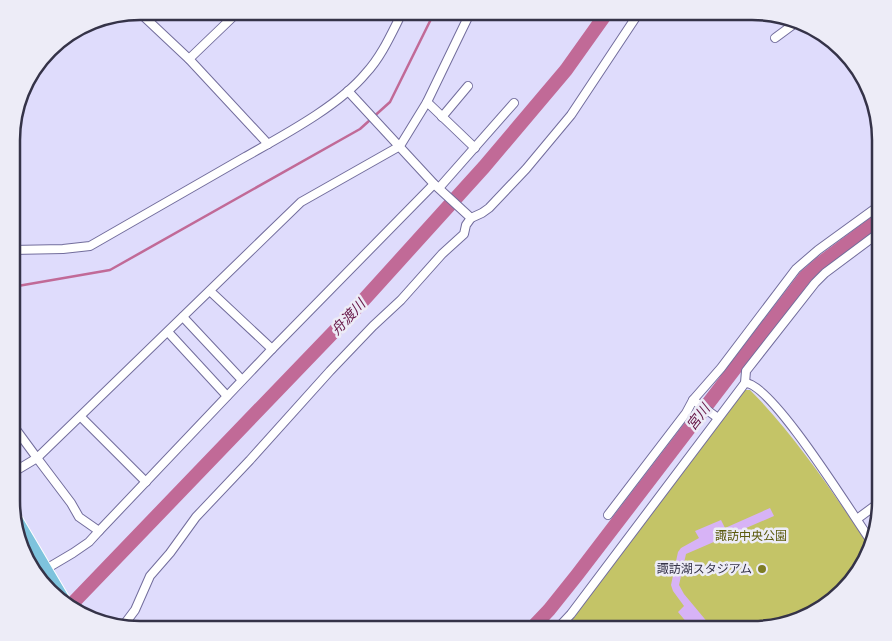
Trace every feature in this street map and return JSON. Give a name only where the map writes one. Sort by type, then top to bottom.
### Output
[{"type":"main road","points":[[23,530],[58,589]]},
{"type":"street","points":[[147,20],[188,59],[268,144]]},
{"type":"street","points":[[188,59],[229,20]]},
{"type":"street","points":[[20,250],[63,249],[90,246],[268,144],[348,91],[367,73],[398,20]]},
{"type":"street","points":[[20,468],[37,458],[81,417],[301,202],[400,146],[427,102],[467,20]]},
{"type":"street","points":[[469,216],[482,214],[526,169],[571,115],[635,20]]},
{"type":"street","points":[[775,38],[791,26]]},
{"type":"street","points":[[442,117],[468,86]]},
{"type":"street","points":[[348,91],[469,216]]},
{"type":"street","points":[[427,102],[475,148]]},
{"type":"street","points":[[46,569],[81,548],[99,531],[272,349],[439,187],[514,103]]},
{"type":"street","points":[[608,516],[796,269],[818,250],[872,211]]},
{"type":"street","points":[[127,620],[135,610],[150,576],[170,553],[196,517],[330,371],[401,300],[442,254],[464,234],[469,216]]},
{"type":"street","points":[[564,621],[715,417],[745,383],[746,372],[809,289],[825,273],[872,238]]},
{"type":"street","points":[[210,291],[272,349]]},
{"type":"street","points":[[184,317],[242,380]]},
{"type":"street","points":[[168,332],[227,396]]},
{"type":"street","points":[[745,383],[753,385],[779,410],[867,535]]},
{"type":"street","points":[[694,401],[715,417]]},
{"type":"street","points":[[81,417],[146,482]]},
{"type":"street","points":[[20,435],[71,503],[79,517],[99,531]]},
{"type":"street","points":[[857,519],[872,508]]},
{"type":"green space","name":"諏訪中央公園","points":[[745,390],[750,390],[783,426],[866,540],[856,561],[837,586],[819,601],[805,609],[775,619],[760,621],[570,621]]},
{"type":"building","points":[[770,508],[774,516],[686,554],[679,585],[706,621],[686,621],[678,612],[684,606],[671,585],[678,552],[681,548],[699,538],[695,531],[721,520],[725,528]]},
{"type":"waterway","points":[[20,286],[110,270],[360,129],[390,102],[431,20]]},
{"type":"waterway","name":"舟渡川","points":[[75,601],[350,315],[484,167],[566,70],[602,20]]},
{"type":"waterway","name":"宮川","points":[[539,621],[577,575],[805,277],[872,225]]},
{"type":"place","name":"諏訪湖スタジアム","points":[[762,569]]}]
